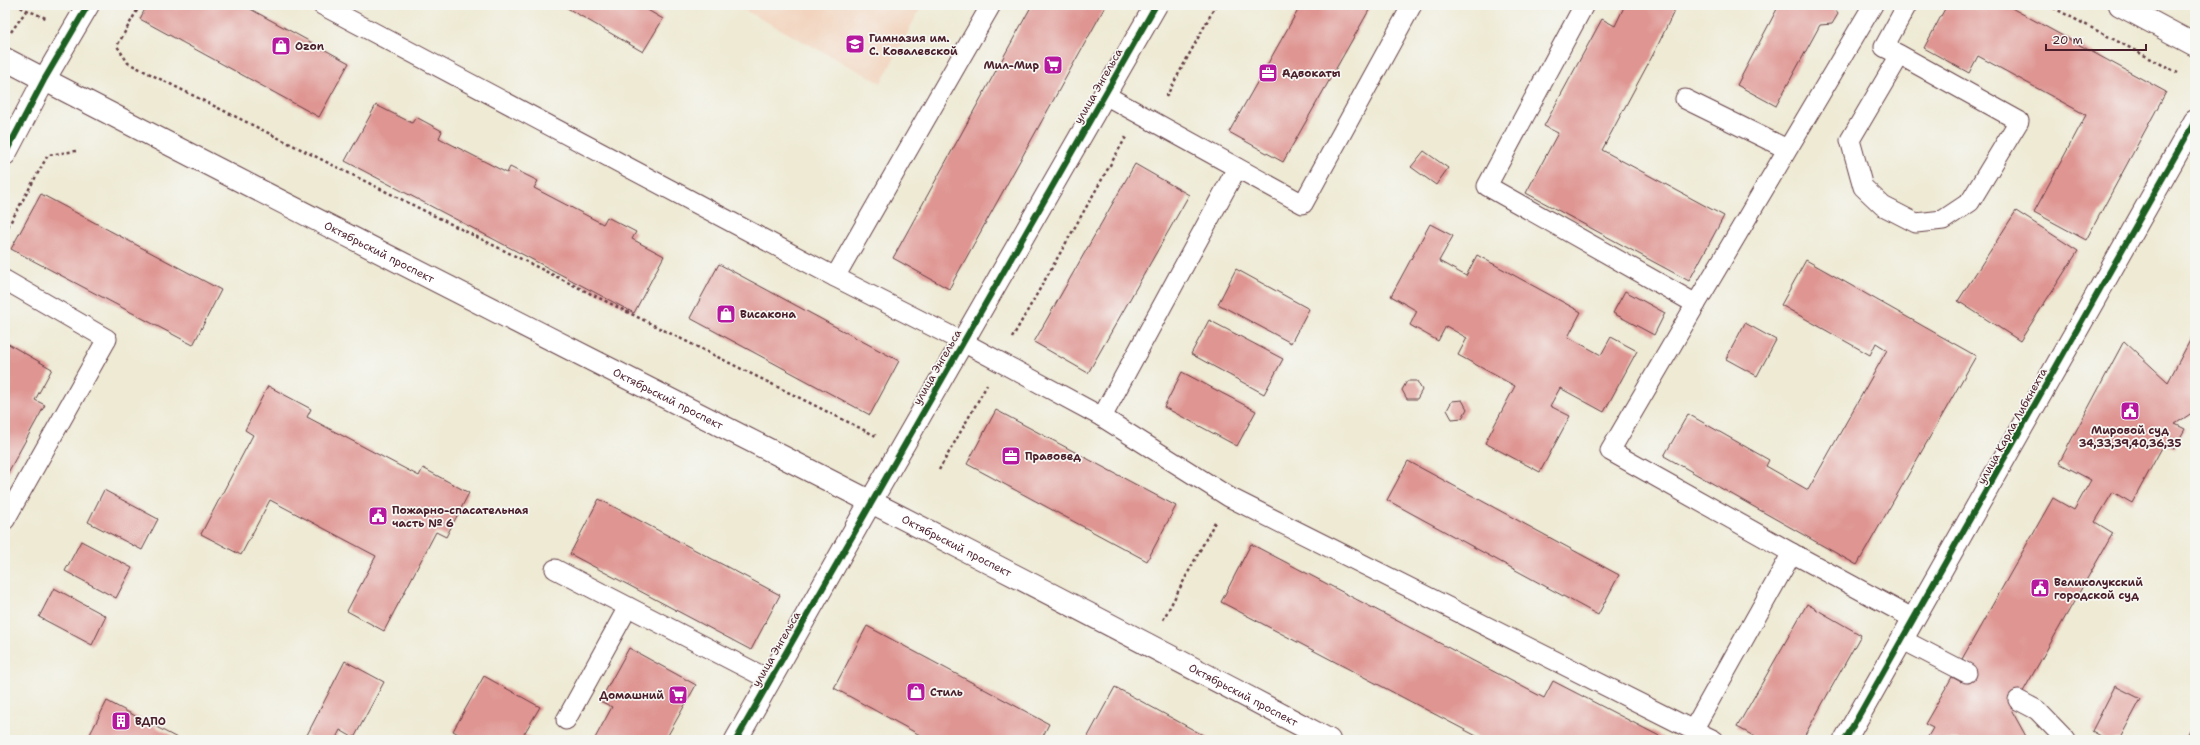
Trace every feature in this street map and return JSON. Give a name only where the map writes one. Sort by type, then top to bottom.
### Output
[{"type":"street","points":[[5,154],[44,80],[88,5]]},
{"type":"street","name":"улица Энгельса","points":[[736,740],[1156,5]]},
{"type":"street","points":[[2120,5],[2195,45]]},
{"type":"street","name":"Октябрьский проспект","points":[[5,59],[872,501],[1149,644],[1329,740]]},
{"type":"street","name":"улица Карла Либкнехта","points":[[1845,740],[1903,640],[2195,121]]},
{"type":"lane","points":[[322,5],[835,278],[963,342],[1102,417],[1229,497],[1714,740]]},
{"type":"lane","points":[[835,278],[991,5]]},
{"type":"lane","points":[[1105,95],[1303,204],[1412,5]]},
{"type":"lane","points":[[1584,5],[1487,186],[1696,304]]},
{"type":"lane","points":[[1873,5],[1786,149],[1610,451],[1792,554],[1914,619]]},
{"type":"lane","points":[[1900,55],[1850,140],[1863,187],[1883,206],[1916,223],[1943,220],[1970,202],[2020,121],[1900,55],[1884,47],[1907,5]]},
{"type":"lane","points":[[1685,99],[1786,149]]},
{"type":"lane","points":[[1102,417],[1237,168]]},
{"type":"lane","points":[[5,280],[107,339],[5,520]]},
{"type":"lane","points":[[1694,730],[1792,554]]},
{"type":"lane","points":[[555,569],[770,680]]},
{"type":"lane","points":[[566,720],[628,607]]},
{"type":"lane","points":[[1903,640],[1967,673]]},
{"type":"lane","points":[[2018,700],[2037,710],[2066,740]]},
{"type":"path","points":[[15,5],[26,11],[74,29]]},
{"type":"path","points":[[140,5],[117,46],[128,63],[878,438]]},
{"type":"path","points":[[939,470],[1139,114],[1164,100],[1216,5]]},
{"type":"path","points":[[2048,5],[2178,73]]},
{"type":"path","points":[[9,35],[26,11]]},
{"type":"path","points":[[5,232],[48,155],[76,151]]},
{"type":"path","points":[[1149,644],[1229,497]]},
{"type":"shaded area","name":"Гимназия им. С. Ковалевской","points":[[735,5],[922,5],[881,83]]},
{"type":"building","points":[[147,5],[243,5],[349,63],[319,117],[140,19]]},
{"type":"building","points":[[562,5],[639,5],[663,19],[643,52]]},
{"type":"building","points":[[1032,5],[1106,5],[949,289],[893,258]]},
{"type":"building","points":[[1301,5],[1372,5],[1283,162],[1229,132]]},
{"type":"building","points":[[1625,5],[1677,5],[1656,49],[1602,150],[1724,216],[1689,281],[1526,193],[1558,133],[1544,126],[1602,19],[1615,26]]},
{"type":"building","points":[[1769,5],[1832,5],[1838,14],[1832,24],[1820,25],[1776,106],[1737,85],[1777,9]]},
{"type":"building","points":[[1947,5],[2006,5],[2166,92],[2086,240],[2034,212],[2086,115],[1978,56],[1969,73],[1924,48]]},
{"type":"building","points":[[376,105],[412,123],[416,117],[442,131],[439,138],[507,173],[510,167],[538,181],[534,188],[603,224],[607,217],[636,232],[632,239],[664,256],[634,313],[345,161]]},
{"type":"building","points":[[1424,151],[1448,168],[1436,185],[1411,167]]},
{"type":"building","points":[[1135,164],[1189,195],[1088,373],[1034,342]]},
{"type":"building","points":[[41,194],[221,290],[193,345],[11,249]]},
{"type":"building","points":[[2016,211],[2078,251],[2020,341],[1958,301]]},
{"type":"building","points":[[1430,224],[1453,236],[1439,261],[1466,276],[1477,255],[1581,312],[1568,337],[1601,355],[1611,337],[1637,351],[1604,412],[1560,388],[1550,406],[1570,416],[1540,472],[1485,443],[1515,386],[1458,355],[1467,338],[1446,326],[1438,341],[1410,325],[1417,311],[1391,296]]},
{"type":"building","points":[[1806,260],[1976,356],[1857,565],[1664,456],[1688,414],[1769,460],[1766,466],[1808,490],[1887,350],[1876,343],[1870,355],[1781,305]]},
{"type":"building","points":[[719,264],[899,361],[870,415],[690,318]]},
{"type":"building","points":[[1236,269],[1309,309],[1291,343],[1218,304]]},
{"type":"building","points":[[1625,291],[1665,313],[1654,335],[1613,313]]},
{"type":"building","points":[[1209,320],[1283,359],[1264,394],[1191,354]]},
{"type":"building","points":[[1745,323],[1776,340],[1757,376],[1726,359]]},
{"type":"building","points":[[2195,331],[2195,411],[2175,424],[2185,429],[2174,449],[2164,444],[2132,503],[2113,492],[2095,522],[2113,533],[2012,711],[2028,740],[1926,740],[1933,728],[1925,724],[1952,677],[1961,682],[1967,673],[1971,665],[1962,659],[2053,498],[2074,510],[2091,480],[2059,463],[2124,341],[2168,382]]},
{"type":"building","points":[[5,342],[52,369],[35,400],[45,405],[5,478]]},
{"type":"building","points":[[1182,372],[1256,411],[1237,446],[1164,407]]},
{"type":"building","points":[[1407,381],[1417,381],[1422,390],[1417,399],[1407,399],[1402,390]]},
{"type":"building","name":"Пожарно-спасательная часть № 6","points":[[268,386],[311,409],[307,417],[419,476],[423,468],[469,493],[446,537],[436,532],[384,631],[347,611],[376,556],[270,500],[241,555],[201,534],[253,435],[245,430]]},
{"type":"building","points":[[1462,400],[1467,409],[1462,418],[1452,419],[1447,410],[1452,401]]},
{"type":"building","points":[[996,410],[1176,506],[1147,561],[967,464]]},
{"type":"building","points":[[1408,461],[1619,575],[1598,615],[1387,500]]},
{"type":"building","points":[[104,490],[158,519],[142,550],[88,522]]},
{"type":"building","points":[[599,499],[780,595],[751,650],[570,554]]},
{"type":"building","points":[[81,541],[132,568],[116,598],[65,571]]},
{"type":"building","points":[[1251,544],[1544,698],[1553,681],[1667,740],[1484,740],[1221,602]]},
{"type":"building","points":[[54,588],[106,616],[92,645],[39,617]]},
{"type":"building","points":[[1807,604],[1861,635],[1802,740],[1761,740],[1737,727]]},
{"type":"building","points":[[867,626],[1049,724],[1041,740],[929,740],[834,688]]},
{"type":"building","points":[[629,648],[696,685],[667,737],[671,740],[594,740],[612,707],[600,701]]},
{"type":"building","points":[[345,661],[384,682],[354,738],[340,730],[335,740],[316,740],[307,735]]},
{"type":"building","points":[[484,676],[540,707],[524,734],[535,740],[469,740],[453,731]]},
{"type":"building","points":[[2115,686],[2141,699],[2119,740],[2108,740],[2092,731]]},
{"type":"building","points":[[1115,687],[1212,740],[1086,740]]},
{"type":"building","name":"ВДПО","points":[[107,701],[181,740],[87,740]]},
{"type":"building","points":[[2195,720],[2195,740],[2185,740]]},
{"type":"cycle path","points":[[5,154],[44,80],[88,5]]},
{"type":"cycle path","points":[[736,740],[1156,5]]},
{"type":"cycle path","points":[[1845,740],[2195,121]]},
{"type":"place","name":"Гимназия им. С. Ковалевской","points":[[855,44]]},
{"type":"place","name":"Ozon","points":[[281,46]]},
{"type":"place","name":"Мил-Мир","points":[[1053,65]]},
{"type":"place","name":"Адвокаты","points":[[1268,73]]},
{"type":"place","name":"Висакона","points":[[726,314]]},
{"type":"place","name":"Мировой суд 34,33,39,40,36,35","points":[[2130,411]]},
{"type":"place","name":"Правовед","points":[[1011,456]]},
{"type":"place","name":"Пожарно-спасательная часть № 6","points":[[378,516]]},
{"type":"place","name":"Великолукский городской суд","points":[[2040,588]]},
{"type":"place","name":"Стиль","points":[[916,692]]},
{"type":"place","name":"Домашний","points":[[678,695]]},
{"type":"place","name":"ВДПО","points":[[121,721]]}]
